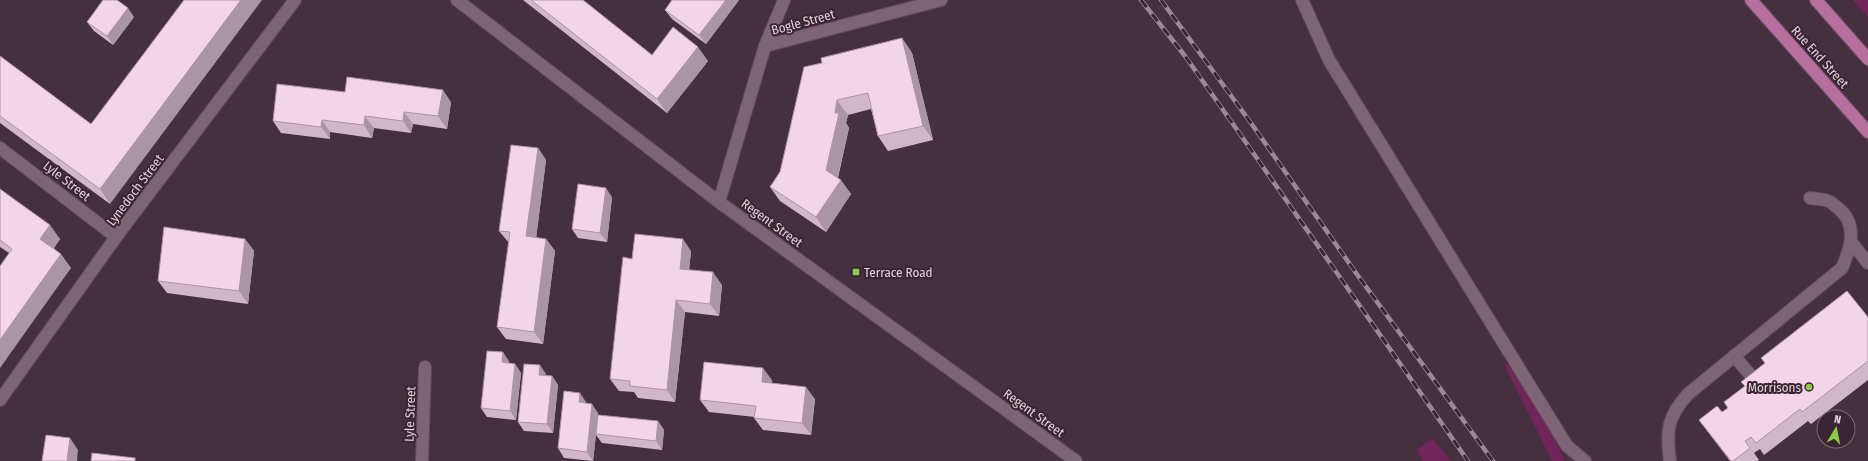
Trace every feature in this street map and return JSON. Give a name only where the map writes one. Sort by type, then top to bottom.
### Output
[{"type":"highway","name":"Rue End Street","points":[[1751,0],[1868,132]]},
{"type":"highway","points":[[1816,0],[1868,59]]},
{"type":"street","name":"Lynedoch Street","points":[[0,400],[116,237],[296,0]]},
{"type":"street","name":"Regent Street","points":[[458,0],[719,202],[1076,461]]},
{"type":"street","points":[[719,202],[765,46],[784,0]]},
{"type":"street","name":"Bogle Street","points":[[765,46],[941,0]]},
{"type":"street","points":[[1302,0],[1329,60],[1567,446],[1585,461]]},
{"type":"street","name":"Lyle Street","points":[[0,148],[116,237]]},
{"type":"street","points":[[1670,461],[1667,439],[1670,421],[1678,406],[1688,394],[1842,268],[1851,242],[1852,235],[1849,220],[1842,211],[1830,201],[1810,198]]},
{"type":"street","points":[[1851,242],[1868,263]]},
{"type":"street","points":[[1734,356],[1770,397]]},
{"type":"street","name":"Lyle Street","points":[[422,461],[425,368]]},
{"type":"shaded area","points":[[1853,0],[1868,0],[1868,17]]},
{"type":"shaded area","points":[[1504,364],[1512,366],[1553,435],[1565,461],[1552,461]]},
{"type":"shaded area","points":[[1432,438],[1451,461],[1423,461],[1417,450]]},
{"type":"building","points":[[103,0],[117,0],[128,8],[107,36],[87,22]]},
{"type":"building","points":[[184,0],[241,0],[100,189],[0,116],[0,56],[91,124]]},
{"type":"building","points":[[531,0],[583,0],[652,55],[673,27],[698,47],[657,99]]},
{"type":"building","points":[[672,0],[726,0],[699,35],[665,10]]},
{"type":"building","points":[[902,38],[923,126],[878,136],[868,93],[837,100],[835,113],[839,113],[826,170],[841,180],[816,217],[770,187],[780,172],[804,67],[822,63],[821,58]]},
{"type":"building","points":[[347,77],[443,90],[438,116],[404,112],[403,121],[365,116],[364,125],[322,120],[321,127],[273,121],[277,84],[345,92]]},
{"type":"building","points":[[511,145],[538,148],[526,236],[546,239],[534,332],[497,327],[510,232],[499,231]]},
{"type":"building","points":[[578,184],[606,188],[600,233],[572,229]]},
{"type":"building","points":[[0,189],[50,225],[40,239],[61,254],[0,340],[0,266],[12,249],[0,240]]},
{"type":"building","points":[[164,227],[245,239],[239,291],[158,281]]},
{"type":"building","points":[[635,234],[683,239],[680,269],[713,272],[710,304],[676,300],[667,390],[630,386],[630,381],[610,379],[623,257],[632,259]]},
{"type":"building","name":"Morrisons","points":[[1847,291],[1868,317],[1868,361],[1802,412],[1800,409],[1756,443],[1751,437],[1745,441],[1750,448],[1731,461],[1699,420],[1717,406],[1722,412],[1728,408],[1724,402],[1745,386],[1741,382],[1765,363],[1761,358]]},
{"type":"building","points":[[487,351],[503,352],[502,362],[515,364],[510,411],[481,408]]},
{"type":"building","points":[[704,362],[763,368],[762,382],[806,387],[802,423],[754,418],[756,406],[700,400]]},
{"type":"building","points":[[524,364],[540,365],[539,375],[552,376],[547,424],[518,422]]},
{"type":"building","points":[[564,391],[580,393],[579,402],[592,404],[587,452],[558,448]]},
{"type":"building","points":[[598,415],[658,421],[656,441],[596,434]]},
{"type":"building","points":[[46,435],[70,438],[67,461],[42,461]]},
{"type":"building","points":[[92,453],[135,458],[135,461],[91,461]]},
{"type":"railway","points":[[1141,0],[1185,56],[1468,461]]},
{"type":"railway","points":[[1161,0],[1251,123],[1356,273],[1493,461]]},
{"type":"place","name":"Terrace Road","points":[[856,272]]},
{"type":"place","name":"Morrisons","points":[[1809,387]]}]
